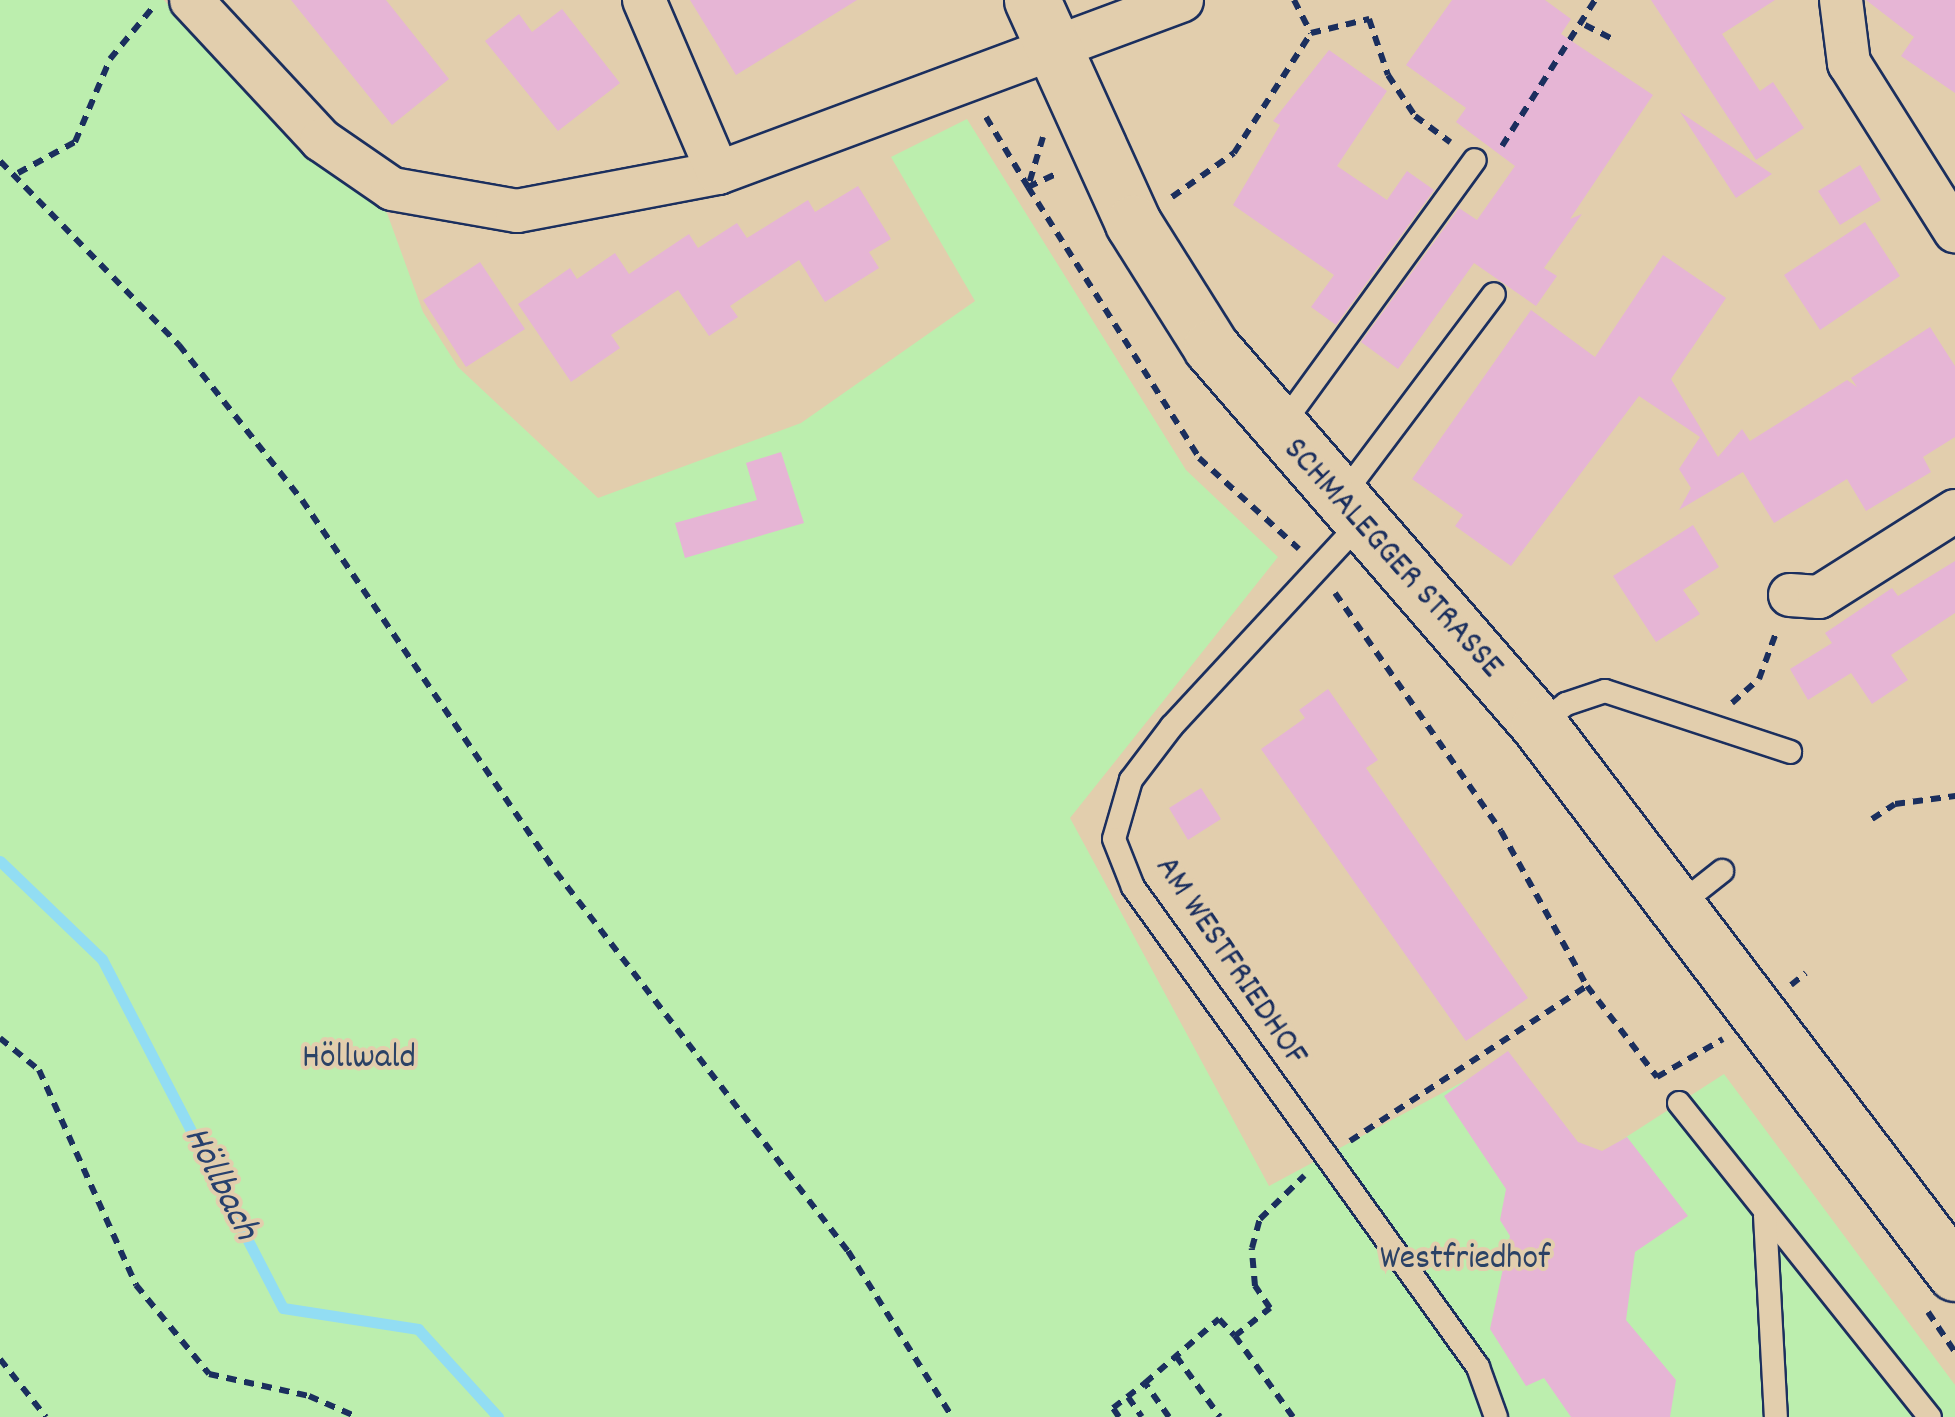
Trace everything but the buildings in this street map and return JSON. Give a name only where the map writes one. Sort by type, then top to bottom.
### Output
[{"type":"street","points":[[192,0],[322,140],[392,188],[517,210],[718,172],[963,78],[1041,23],[1182,0]]},
{"type":"street","points":[[644,0],[718,172]]},
{"type":"street","points":[[1841,0],[1849,63],[1955,231]]},
{"type":"street","name":"SCHMALEGGER STRASSE","points":[[1041,23],[1162,276],[1277,431],[1540,725],[1814,1080],[1955,1273]]},
{"type":"street","points":[[1790,596],[1819,597],[1955,511]]},
{"type":"lane","points":[[1277,431],[1475,160]]},
{"type":"lane","name":"AM WESTFRIEDHOF","points":[[1494,294],[1316,565],[1131,780],[1114,838],[1133,887],[1322,1160],[1478,1367],[1496,1417]]},
{"type":"lane","points":[[1540,725],[1566,704],[1605,691],[1790,752]]},
{"type":"lane","points":[[1678,905],[1722,871]]},
{"type":"lane","points":[[1679,1103],[1765,1216],[1930,1417]]},
{"type":"lane","points":[[1765,1216],[1776,1417]]},
{"type":"path","points":[[18,174],[75,142],[110,60],[159,0]]},
{"type":"path","points":[[1294,0],[1311,33]]},
{"type":"path","points":[[1164,202],[1234,153],[1311,33],[1369,18],[1388,75],[1416,116],[1475,160],[1499,150],[1585,24],[1595,0]]},
{"type":"path","points":[[1585,24],[1611,38]]},
{"type":"path","points":[[963,78],[1199,458],[1316,565],[1501,830],[1588,986],[1658,1076],[1727,1036]]},
{"type":"path","points":[[1028,187],[1046,128]]},
{"type":"path","points":[[0,161],[18,174],[179,345],[302,500],[556,872],[848,1250],[952,1417]]},
{"type":"path","points":[[1709,724],[1759,679],[1790,596]]},
{"type":"path","points":[[1872,818],[1895,804],[1955,796]]},
{"type":"path","points":[[1235,1336],[1270,1308],[1255,1286],[1252,1248],[1260,1220],[1322,1160],[1588,986]]},
{"type":"path","points":[[0,1038],[39,1070],[136,1284],[208,1374],[309,1396],[357,1417]]},
{"type":"path","points":[[1119,1417],[1113,1408],[1218,1319],[1235,1336],[1293,1417]]},
{"type":"path","points":[[1176,1356],[1220,1417]]},
{"type":"path","points":[[0,1359],[46,1417]]},
{"type":"path","points":[[1145,1383],[1169,1417]]},
{"type":"path","points":[[1128,1396],[1142,1417]]},
{"type":"green space","points":[[0,0],[164,0],[228,74],[387,213],[423,312],[458,367],[598,498],[801,423],[975,301],[891,157],[967,119],[1186,470],[1278,557],[1070,818],[1269,1186],[1511,1056],[1589,1161],[1724,1074],[1955,1385],[1955,1417],[0,1417]]},
{"type":"waterway","name":"Höllbach","points":[[0,861],[102,959],[283,1308],[418,1329],[498,1417]]},
{"type":"park label","name":"Höllwald","points":[[359,1059]]},
{"type":"park label","name":"Westfriedhof","points":[[1465,1260]]}]
